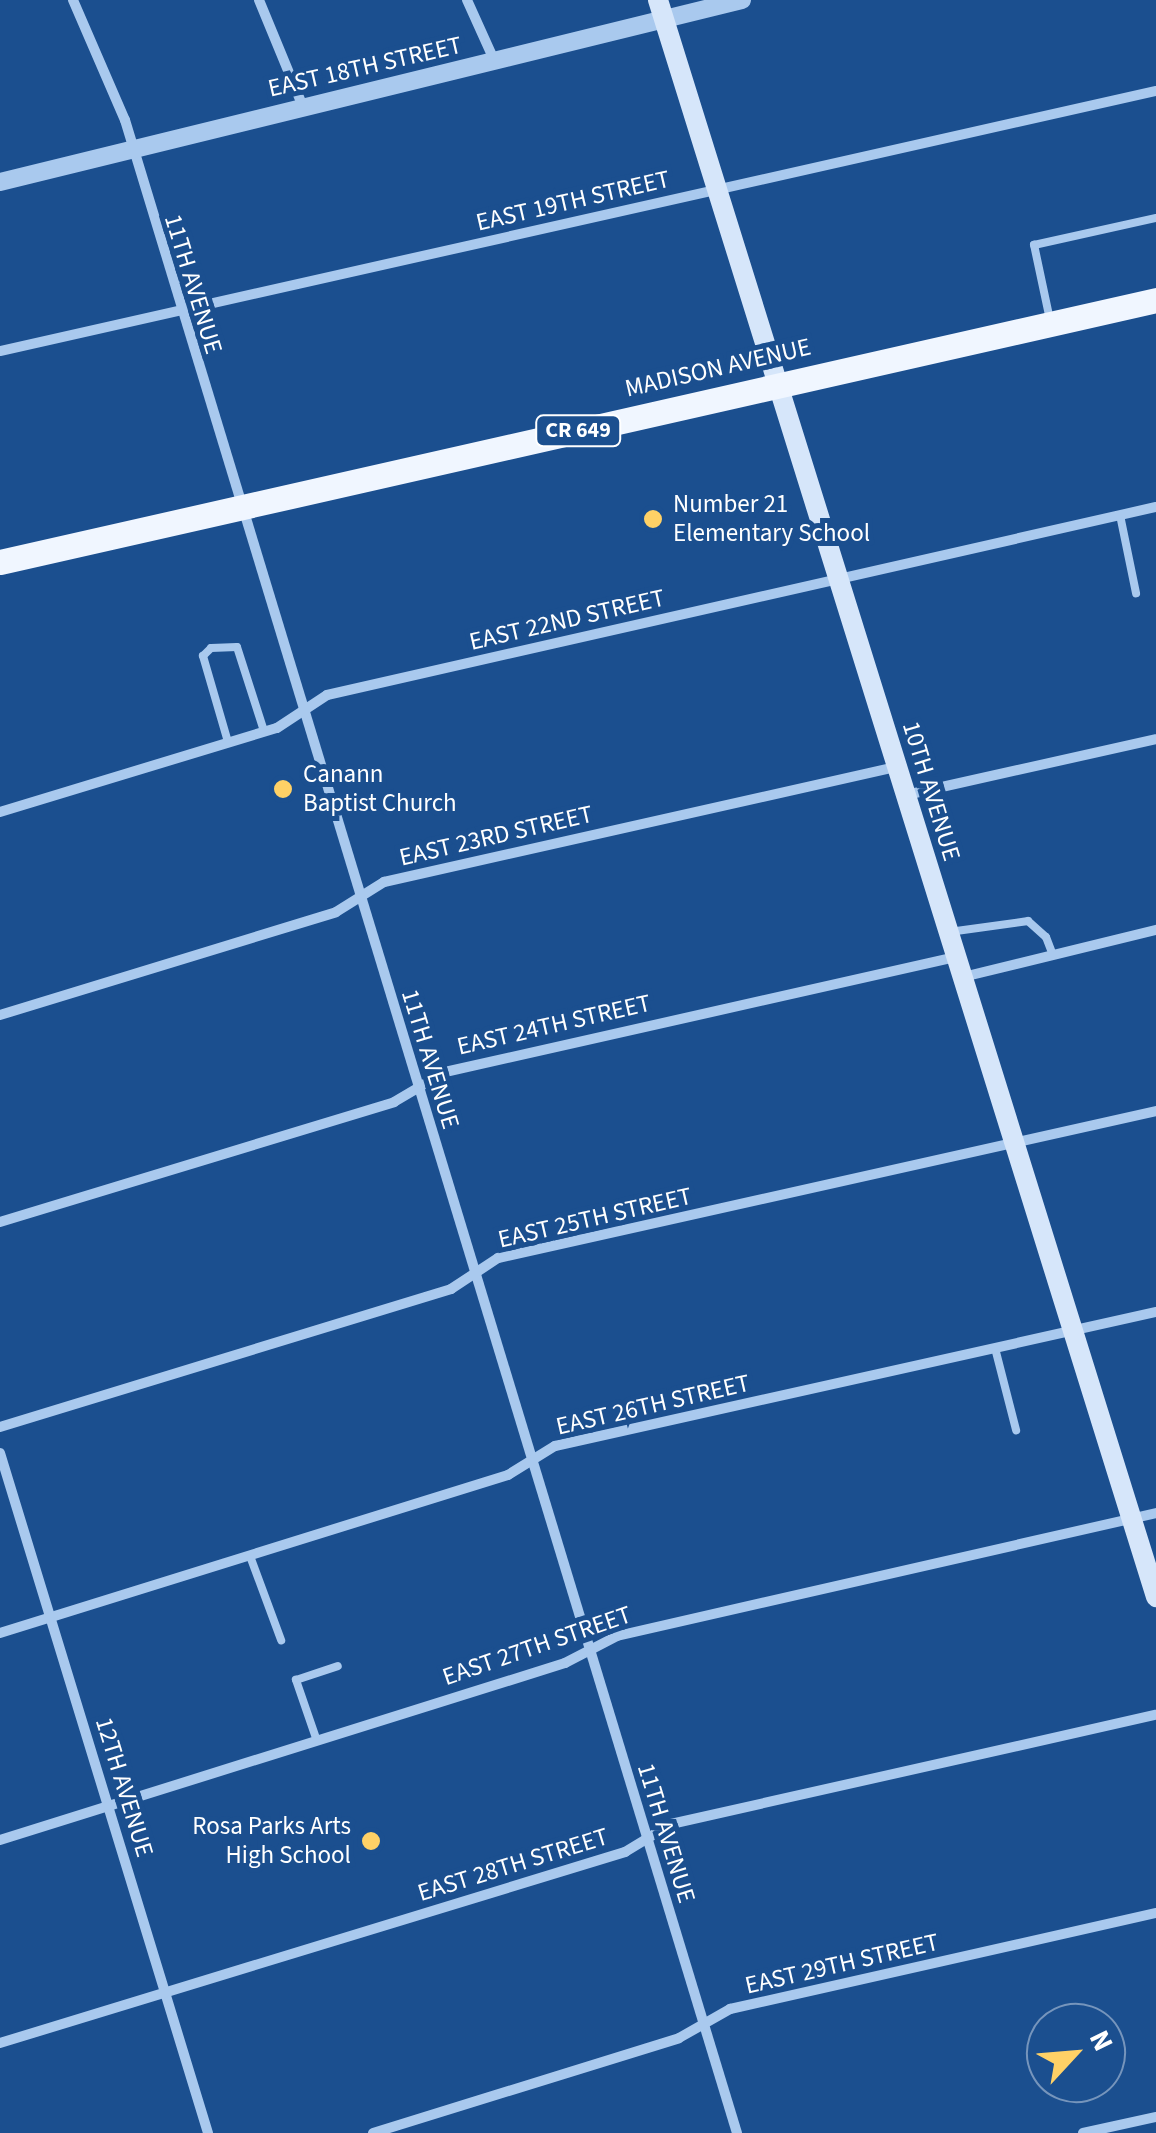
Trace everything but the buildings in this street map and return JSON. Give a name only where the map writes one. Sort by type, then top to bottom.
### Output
[{"type":"main road","name":"10TH AVENUE","points":[[662,10],[1156,1598]]},
{"type":"main road","name":"MADISON AVENUE","points":[[0,562],[1156,300]]},
{"type":"street","name":"11TH AVENUE","points":[[73,0],[124,120],[737,2133]]},
{"type":"street","points":[[258,0],[303,107]]},
{"type":"street","points":[[468,0],[495,62]]},
{"type":"street","name":"EAST 18TH STREET","points":[[0,182],[495,62],[662,10],[742,0]]},
{"type":"street","name":"EAST 19TH STREET","points":[[0,352],[1156,90]]},
{"type":"street","name":"EAST 22ND STREET","points":[[0,812],[264,731],[327,695],[1156,508]]},
{"type":"street","points":[[906,794],[1156,739]]},
{"type":"street","name":"EAST 23RD STREET","points":[[0,1015],[336,912],[384,882],[898,766]]},
{"type":"street","name":"EAST 24TH STREET","points":[[0,1222],[394,1102],[445,1072],[603,1033],[960,967],[1052,955],[1156,930]]},
{"type":"street","name":"EAST 25TH STREET","points":[[0,1427],[451,1289],[498,1258],[1156,1110]]},
{"type":"street","name":"EAST 26TH STREET","points":[[0,1633],[508,1475],[556,1446],[1156,1312]]},
{"type":"street","name":"12TH AVENUE","points":[[0,1453],[208,2133]]},
{"type":"street","name":"EAST 27TH STREET","points":[[0,1840],[565,1663],[616,1636],[1156,1513]]},
{"type":"street","name":"EAST 28TH STREET","points":[[0,2043],[625,1852],[671,1824],[1156,1715]]},
{"type":"street","name":"EAST 29TH STREET","points":[[373,2133],[679,2038],[730,2010],[1156,1913]]},
{"type":"street","points":[[1083,2133],[1156,2117]]},
{"type":"lane","points":[[1050,324],[1034,245],[1156,218]]},
{"type":"lane","points":[[1120,516],[1136,593]]},
{"type":"lane","points":[[228,742],[203,656],[211,648],[237,647],[264,731]]},
{"type":"lane","points":[[950,932],[1028,920],[1046,938],[1052,955]]},
{"type":"lane","points":[[995,1348],[1016,1430]]},
{"type":"lane","points":[[250,1556],[281,1640]]},
{"type":"lane","points":[[318,1740],[296,1680],[338,1666]]},
{"type":"place","name":"Number 21 Elementary School","points":[[653,519]]},
{"type":"place","name":"Canann Baptist Church","points":[[283,789]]},
{"type":"place","name":"Rosa Parks Arts High School","points":[[371,1841]]}]
